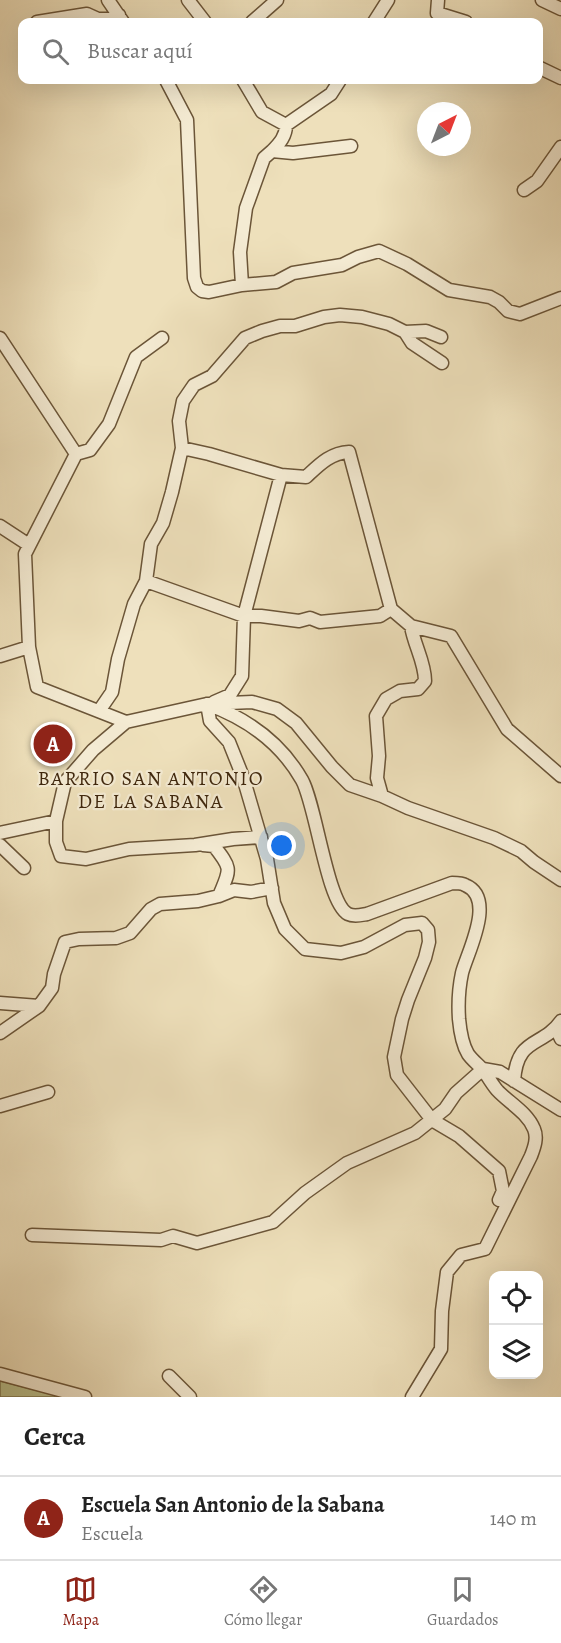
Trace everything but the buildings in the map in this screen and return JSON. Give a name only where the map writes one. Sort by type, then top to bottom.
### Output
[{"type":"street","points":[[108,0],[120,18]]},
{"type":"street","points":[[188,0],[202,18]]},
{"type":"street","points":[[257,18],[277,0]]},
{"type":"street","points":[[377,18],[388,0]]},
{"type":"street","points":[[438,0],[437,13],[453,18]]},
{"type":"street","points":[[542,0],[561,9]]},
{"type":"street","points":[[62,18],[87,14],[96,18]]},
{"type":"street","points":[[543,69],[561,78]]},
{"type":"street","points":[[168,84],[187,120],[194,278],[197,287],[202,291],[209,292],[242,285],[276,282],[293,273],[342,265],[358,257],[379,251],[407,264],[449,290],[490,297],[508,311],[520,314],[561,298]]},
{"type":"street","points":[[245,84],[262,112],[286,125]]},
{"type":"street","points":[[286,125],[331,94],[337,84]]},
{"type":"street","points":[[242,285],[240,252],[246,208],[264,158],[280,143],[286,132],[286,125]]},
{"type":"street","points":[[272,151],[293,153],[351,146]]},
{"type":"street","points":[[524,190],[537,181],[561,147]]},
{"type":"street","points":[[99,711],[112,692],[118,659],[134,604],[146,581],[151,544],[163,523],[182,448],[179,421],[183,401],[194,385],[212,376],[245,338],[262,331],[295,326],[308,321],[340,315],[389,324],[405,332],[426,331],[441,337]]},
{"type":"street","points":[[405,332],[412,343],[442,363]]},
{"type":"street","points":[[0,338],[76,454]]},
{"type":"street","points":[[126,722],[37,687],[29,647],[25,555],[76,454],[90,450],[109,424],[136,357],[162,338]]},
{"type":"street","points":[[182,448],[209,453],[281,475],[306,477],[333,455],[349,452],[391,609],[411,626],[451,636],[507,729],[561,776]]},
{"type":"street","points":[[219,896],[229,873],[226,861],[214,846],[158,846],[129,849],[86,859],[61,856],[56,842],[56,821],[65,782],[93,750],[126,722],[207,704],[230,695],[242,676],[244,616],[281,475]]},
{"type":"street","points":[[0,526],[29,545]]},
{"type":"street","points":[[146,581],[244,616],[298,621],[310,618],[320,622],[380,616],[391,609]]},
{"type":"street","points":[[382,796],[377,778],[379,756],[376,716],[386,699],[400,691],[418,689],[425,681],[425,672],[413,639],[411,626]]},
{"type":"street","points":[[0,657],[29,647]]},
{"type":"street","points":[[207,704],[252,702],[277,709],[296,723],[332,767],[350,784],[408,808],[494,838],[521,851],[561,880]]},
{"type":"street","points":[[207,704],[210,721],[229,742],[236,759],[267,859],[274,903],[285,929],[305,949],[341,953],[364,948],[405,925],[422,923],[428,930],[429,942],[425,958],[408,1000],[394,1057],[397,1075],[432,1120],[459,1136],[499,1172],[504,1191],[499,1200]]},
{"type":"street","points":[[207,704],[228,711],[280,748],[286,756],[303,782],[329,875],[339,903],[347,914],[354,916],[366,914],[452,883],[465,884],[473,890],[479,903],[479,920],[474,944],[463,971],[460,987],[461,1036],[468,1055],[483,1069],[496,1089],[519,1109],[534,1130],[536,1142],[485,1249],[461,1255],[447,1272],[442,1311],[441,1349],[412,1397]]},
{"type":"street","points":[[0,833],[56,821]]},
{"type":"street","points":[[195,845],[261,837]]},
{"type":"street","points":[[0,845],[24,868]]},
{"type":"street","points":[[0,1033],[39,1006],[52,988],[64,942],[116,938],[129,933],[151,909],[160,904],[198,901],[234,890],[251,892],[272,888]]},
{"type":"street","points":[[0,1003],[39,1006]]},
{"type":"street","points":[[514,1081],[515,1064],[527,1047],[559,1030]]},
{"type":"street","points":[[483,1069],[500,1072],[561,1110]]},
{"type":"street","points":[[32,1235],[151,1240],[173,1236],[197,1244],[273,1222],[305,1193],[347,1162],[415,1133],[445,1109],[456,1093],[483,1069]]},
{"type":"street","points":[[0,1106],[48,1092]]},
{"type":"street","points":[[0,1374],[85,1397]]},
{"type":"street","points":[[169,1376],[190,1397]]},
{"type":"green space","points":[[0,1381],[55,1395],[55,1397],[0,1397]]},
{"type":"place","name":"Escuela San Antonio de la Sabana","points":[[53,744]]},
{"type":"district","name":"BARRIO SAN ANTONIO DE LA SABANA","points":[[151,790]]}]
